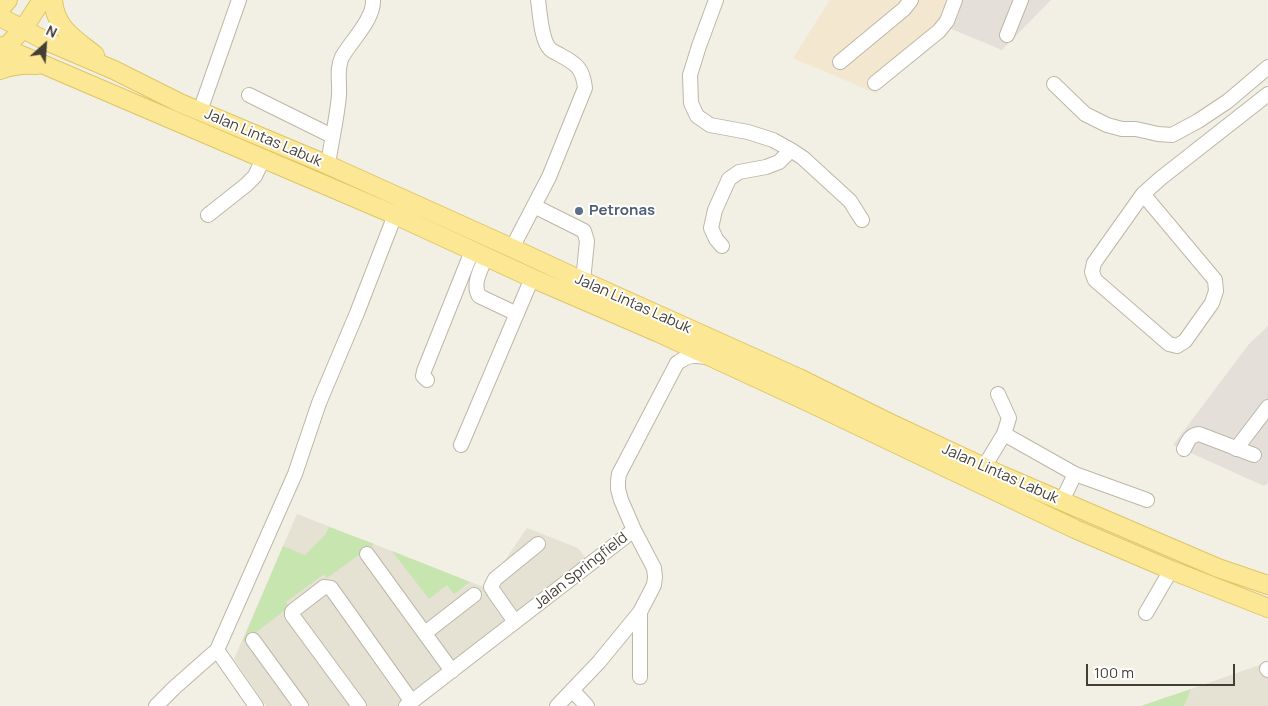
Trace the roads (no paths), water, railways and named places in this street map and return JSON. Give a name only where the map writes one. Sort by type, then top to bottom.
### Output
[{"type":"main road","points":[[0,9],[8,0]]},
{"type":"main road","points":[[2,49],[23,29],[42,0]]},
{"type":"main road","points":[[53,0],[57,19],[63,28],[114,70]]},
{"type":"main road","name":"Jalan Lintas Labuk","points":[[0,17],[44,40],[114,70],[180,103],[328,165],[799,378],[984,467],[1218,568],[1268,585]]},
{"type":"main road","name":"Jalan Lintas Labuk","points":[[2,49],[57,70],[395,215],[532,278],[659,332],[1075,529],[1171,570],[1268,608]]},
{"type":"main road","points":[[0,70],[21,64],[38,65],[57,70]]},
{"type":"main road","points":[[890,423],[888,427],[893,434],[1018,494],[1075,529]]},
{"type":"street","points":[[200,111],[238,0]]},
{"type":"street","points":[[328,165],[339,95],[338,67],[370,14],[373,0]]},
{"type":"street","points":[[512,248],[549,177],[585,88],[580,69],[570,60],[550,50],[546,43],[538,0]]},
{"type":"street","points":[[716,0],[690,75],[691,104],[697,116],[710,125],[748,132],[773,140],[791,150],[803,158],[850,202],[862,220]]},
{"type":"street","points":[[840,62],[904,9],[911,0]]},
{"type":"street","points":[[874,83],[939,31],[947,21],[955,0]]},
{"type":"street","points":[[1007,35],[1021,0]]},
{"type":"street","points":[[1054,84],[1085,114],[1107,125],[1122,129],[1172,135],[1198,121],[1228,101],[1268,67]]},
{"type":"street","points":[[1143,194],[1215,280],[1216,291],[1212,303],[1185,341],[1177,346],[1169,344],[1095,280],[1092,272],[1094,263],[1143,194],[1268,94]]},
{"type":"street","points":[[249,95],[332,136]]},
{"type":"street","points":[[722,246],[711,228],[715,210],[729,179],[740,172],[766,167],[779,162],[791,150]]},
{"type":"street","points":[[208,215],[255,176],[263,159]]},
{"type":"street","points":[[534,206],[584,231],[587,240],[583,281]]},
{"type":"street","points":[[156,706],[217,650],[295,474],[318,402],[357,313],[395,215]]},
{"type":"street","points":[[479,254],[476,291],[479,296],[517,314]]},
{"type":"street","points":[[427,380],[423,376],[424,371],[479,254]]},
{"type":"street","points":[[461,445],[532,278]]},
{"type":"street","points":[[659,332],[673,345],[677,354],[677,363]]},
{"type":"street","points":[[677,363],[688,356],[712,357]]},
{"type":"street","name":"Jalan Springfield","points":[[409,704],[634,530],[620,494],[619,474],[677,363]]},
{"type":"street","points":[[984,467],[1004,434],[1009,418],[998,394]]},
{"type":"street","points":[[1236,449],[1268,407]]},
{"type":"street","points":[[1004,434],[1075,474],[1147,500]]},
{"type":"street","points":[[1184,449],[1191,437],[1195,434],[1200,434],[1254,455]]},
{"type":"street","points":[[1062,501],[1075,474]]},
{"type":"street","points":[[557,706],[599,662],[640,612],[654,585],[654,568],[634,530]]},
{"type":"street","points":[[515,622],[494,592],[492,583],[538,544]]},
{"type":"street","points":[[367,554],[452,671]]},
{"type":"street","points":[[1146,613],[1171,570]]},
{"type":"street","points":[[359,706],[292,615],[292,612],[324,587],[331,588],[409,704]]},
{"type":"street","points":[[425,633],[474,595]]},
{"type":"street","points":[[640,612],[640,677]]},
{"type":"street","points":[[254,640],[301,706]]},
{"type":"street","points":[[217,650],[256,706]]},
{"type":"street","points":[[572,690],[587,706]]},
{"type":"place","name":"Petronas","points":[[579,211]]}]
